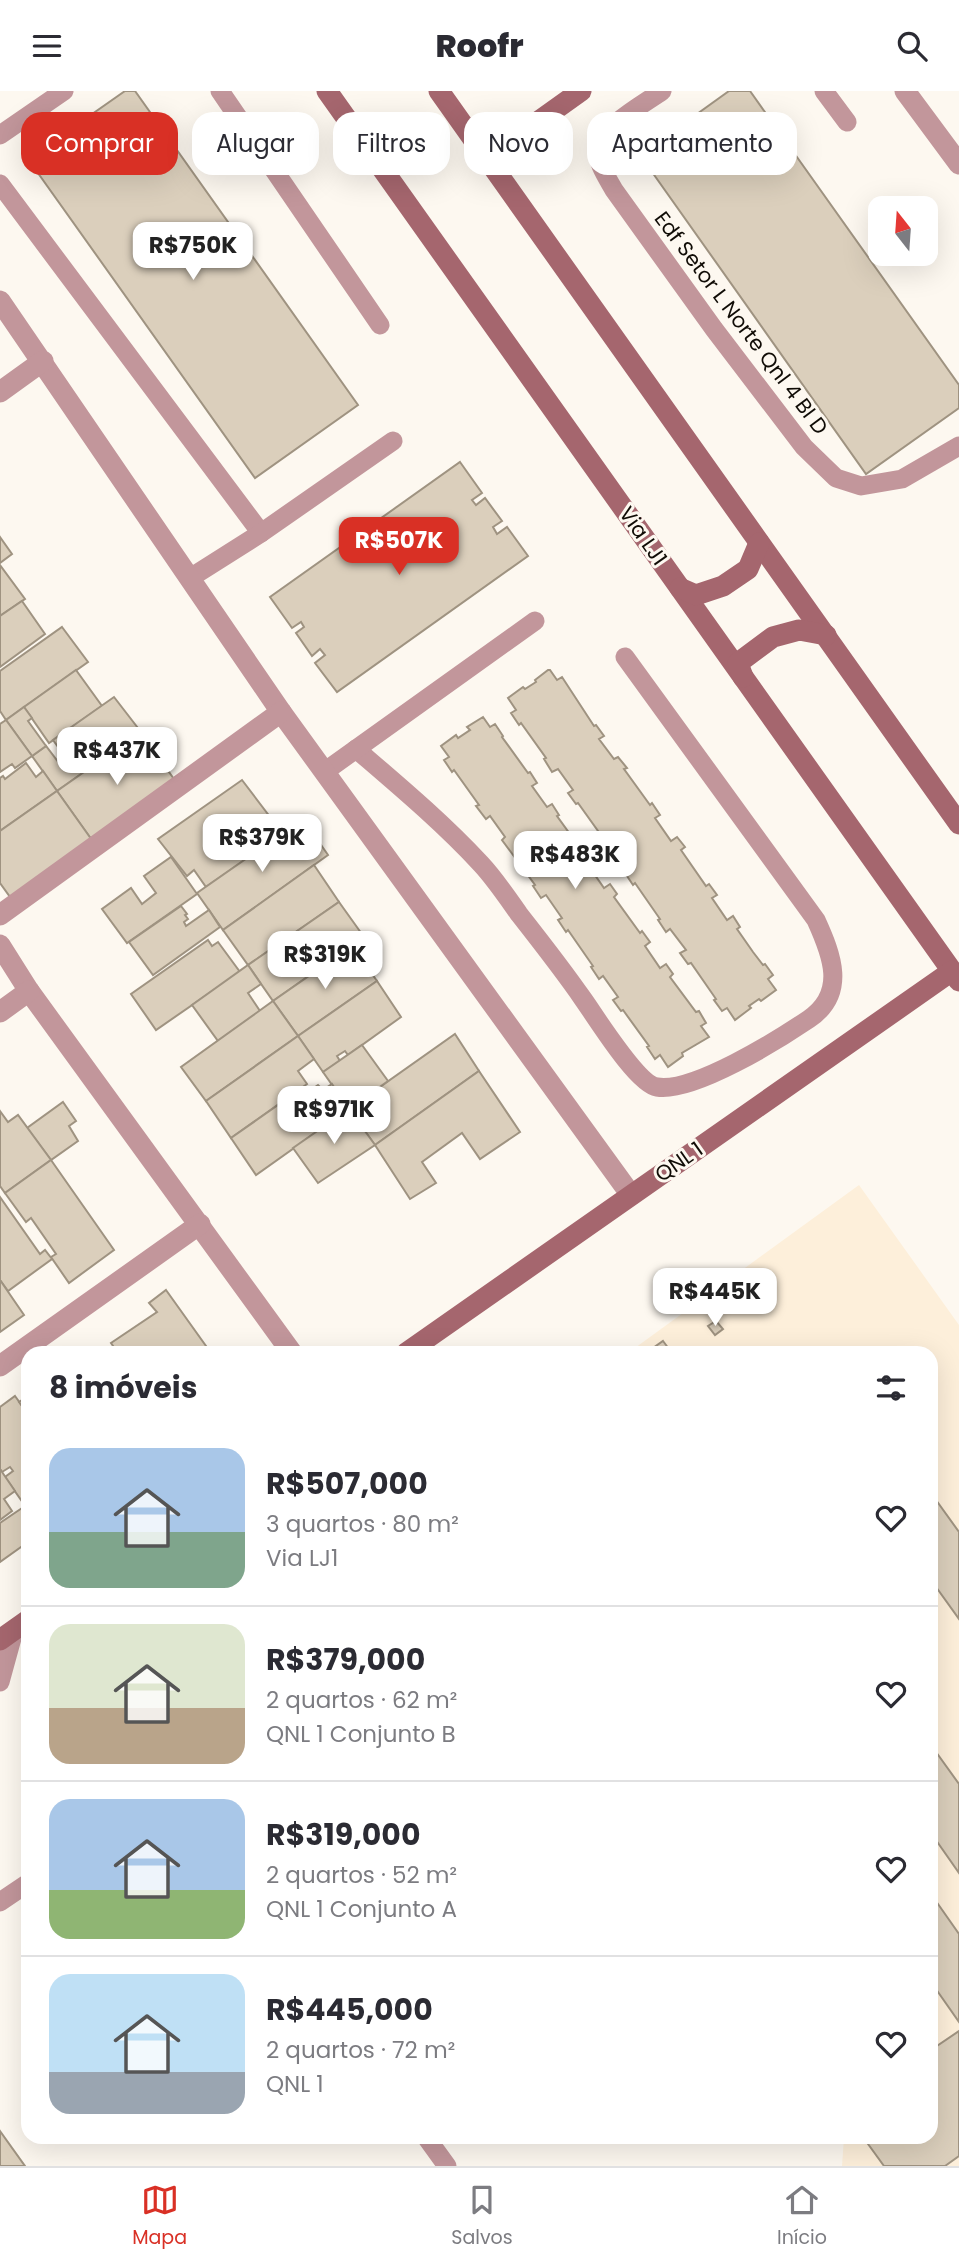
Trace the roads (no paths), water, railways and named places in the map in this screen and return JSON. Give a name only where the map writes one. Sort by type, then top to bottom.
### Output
[{"type":"main road","name":"Via LJ1","points":[[327,91],[956,976]]},
{"type":"main road","points":[[439,91],[464,126]]},
{"type":"main road","points":[[552,112],[581,91]]},
{"type":"main road","points":[[499,175],[959,824]]},
{"type":"main road","points":[[680,587],[696,595],[723,586],[748,569],[759,543]]},
{"type":"main road","points":[[743,677],[738,663],[773,638],[799,630],[826,635]]},
{"type":"main road","name":"QNL 1","points":[[416,1346],[631,1195],[956,976]]},
{"type":"street","points":[[905,91],[959,164]]},
{"type":"street","points":[[0,301],[281,712],[631,1195]]},
{"type":"street","points":[[0,392],[43,361]]},
{"type":"street","points":[[0,915],[281,712]]},
{"type":"street","points":[[0,945],[29,991],[287,1346]]},
{"type":"street","points":[[0,1012],[29,991]]},
{"type":"street","points":[[28,1346],[200,1224]]},
{"type":"street","points":[[0,1366],[21,1351]]},
{"type":"lane","points":[[0,135],[64,91]]},
{"type":"lane","points":[[219,91],[380,325]]},
{"type":"lane","name":"Edf Setor L Norte Qnl 4 BI D","points":[[662,91],[604,135],[598,151],[603,171],[714,329],[804,447],[836,478],[861,486],[902,479],[959,446]]},
{"type":"lane","points":[[824,91],[847,122]]},
{"type":"lane","points":[[0,184],[261,533]]},
{"type":"lane","points":[[190,578],[261,533],[393,441]]},
{"type":"lane","points":[[324,772],[534,621]]},
{"type":"lane","points":[[356,749],[426,810],[482,865],[639,1076],[655,1087],[682,1086],[709,1076],[822,1010],[831,992],[834,973],[829,948],[816,920],[625,657]]},
{"type":"lane","points":[[0,1682],[14,1631]]},
{"type":"lane","points":[[0,1902],[21,1888]]},
{"type":"lane","points":[[431,2144],[447,2166]]}]
